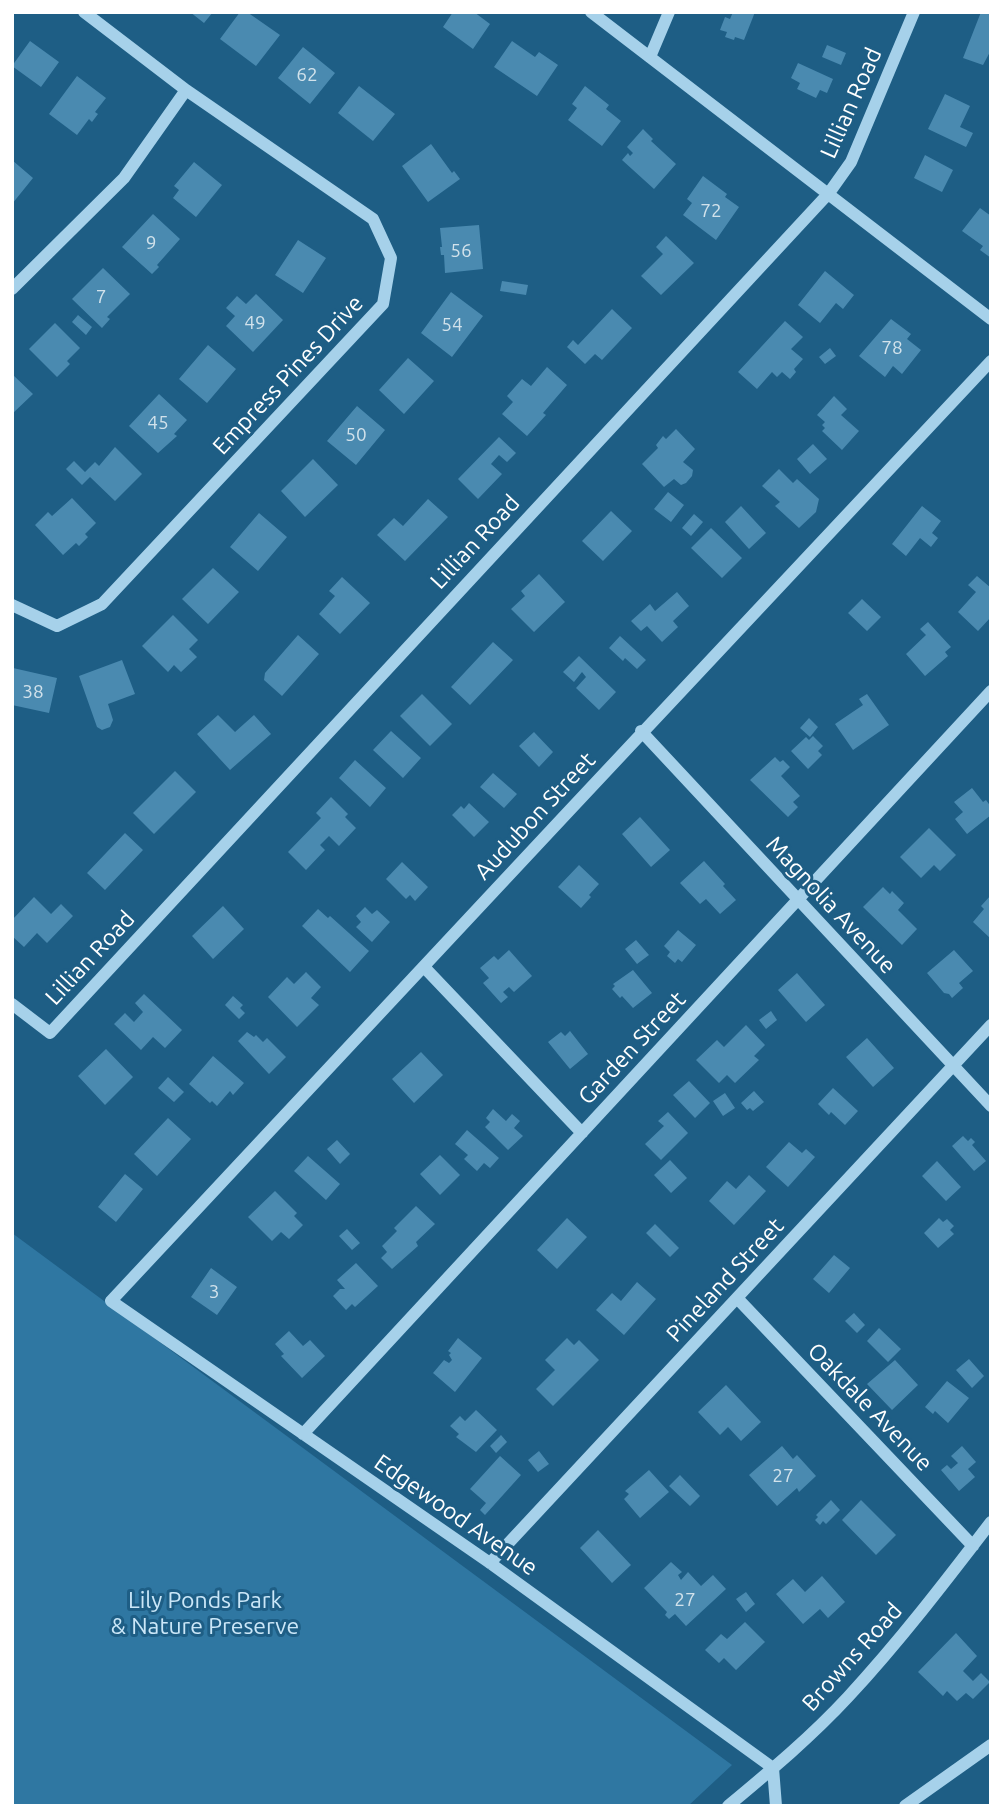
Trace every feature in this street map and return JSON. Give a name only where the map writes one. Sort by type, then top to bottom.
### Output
[{"type":"street","name":"Empress Pines Drive","points":[[12,605],[57,626],[102,604],[383,304],[391,258],[373,219],[186,90],[84,12]]},
{"type":"street","points":[[591,12],[991,319]]},
{"type":"street","points":[[650,57],[668,12]]},
{"type":"street","name":"Lillian Road","points":[[12,1004],[50,1033],[829,193],[851,162],[914,12]]},
{"type":"street","points":[[15,282],[124,178],[186,90]]},
{"type":"street","name":"Audubon Street","points":[[111,1301],[641,731],[991,361]]},
{"type":"street","name":"Garden Street","points":[[303,1434],[991,691]]},
{"type":"street","name":"Magnolia Avenue","points":[[641,731],[991,1106]]},
{"type":"street","points":[[424,967],[582,1133]]},
{"type":"street","name":"Pineland Street","points":[[490,1563],[991,1025]]},
{"type":"street","name":"Oakdale Avenue","points":[[737,1298],[973,1546]]},
{"type":"street","name":"Edgewood Avenue","points":[[111,1301],[490,1563],[773,1768]]},
{"type":"street","name":"Browns Road","points":[[728,1806],[773,1768],[847,1698],[915,1619],[991,1522]]},
{"type":"street","points":[[905,1806],[991,1745]]},
{"type":"street","points":[[773,1768],[776,1806]]},
{"type":"green space","name":"Lily Ponds Park & Nature Preserve","points":[[12,1233],[732,1765],[688,1806],[12,1806]]},
{"type":"building","points":[[190,12],[213,12],[204,23]]},
{"type":"building","points":[[240,12],[247,12],[280,35],[256,66],[220,39]]},
{"type":"building","points":[[453,12],[474,12],[490,24],[473,49],[443,27]]},
{"type":"building","points":[[733,12],[755,12],[744,40],[725,37],[727,32],[720,30],[725,17],[730,19]]},
{"type":"building","points":[[981,12],[991,13],[991,50],[983,65],[963,58]]},
{"type":"building","points":[[30,41],[59,62],[41,87],[12,66]]},
{"type":"building","points":[[512,41],[535,57],[539,52],[558,65],[537,96],[494,67]]},
{"type":"building","points":[[827,45],[846,53],[841,65],[822,57]]},
{"type":"building","points":[[303,47],[335,73],[310,104],[278,78]]},
{"type":"building","points":[[798,63],[833,79],[827,93],[820,90],[816,98],[797,89],[800,83],[791,78]]},
{"type":"building","points":[[77,76],[106,98],[95,112],[98,114],[92,122],[89,119],[77,135],[49,114]]},
{"type":"building","points":[[359,86],[395,114],[373,141],[338,113]]},
{"type":"building","points":[[585,86],[609,105],[606,109],[621,121],[602,146],[568,120],[577,108],[572,104]]},
{"type":"building","points":[[945,94],[970,106],[960,127],[973,133],[966,147],[928,129]]},
{"type":"building","points":[[643,129],[653,139],[651,141],[676,164],[654,189],[622,160],[628,153],[630,156],[633,153],[627,147]]},
{"type":"building","points":[[431,144],[452,173],[454,171],[460,179],[428,202],[402,166]]},
{"type":"building","points":[[925,155],[953,170],[942,192],[914,178]]},
{"type":"building","points":[[12,160],[33,178],[12,204]]},
{"type":"building","points":[[194,162],[222,185],[196,217],[173,198],[179,190],[174,186]]},
{"type":"building","points":[[703,176],[739,207],[716,240],[683,215],[692,203],[687,199]]},
{"type":"building","points":[[980,208],[991,216],[991,258],[980,250],[983,246],[962,231]]},
{"type":"building","points":[[153,214],[180,239],[152,274],[122,247]]},
{"type":"building","points":[[479,225],[483,269],[445,273],[440,228]]},
{"type":"building","points":[[666,236],[694,263],[661,295],[641,276],[663,254],[656,247]]},
{"type":"building","points":[[298,240],[326,258],[303,293],[275,275]]},
{"type":"building","points":[[103,268],[130,294],[107,317],[110,319],[102,328],[72,299]]},
{"type":"building","points":[[825,271],[854,295],[843,309],[836,303],[820,323],[798,305]]},
{"type":"building","points":[[502,281],[528,285],[526,295],[500,291]]},
{"type":"building","points":[[451,292],[483,316],[452,357],[421,333]]},
{"type":"building","points":[[256,294],[283,320],[253,352],[226,326],[235,316],[226,308],[237,296],[246,304]]},
{"type":"building","points":[[612,309],[632,328],[602,360],[595,354],[585,364],[567,347],[573,340],[578,345]]},
{"type":"building","points":[[78,315],[92,327],[86,335],[72,322]]},
{"type":"building","points":[[891,319],[911,334],[907,339],[921,350],[902,374],[893,366],[885,377],[859,356]]},
{"type":"building","points":[[785,321],[803,337],[791,349],[803,359],[790,379],[782,372],[777,377],[772,372],[757,389],[738,372]]},
{"type":"building","points":[[55,323],[80,348],[67,361],[70,364],[57,377],[29,349]]},
{"type":"building","points":[[208,345],[236,369],[207,403],[179,379]]},
{"type":"building","points":[[830,348],[836,356],[825,364],[819,357]]},
{"type":"building","points":[[408,358],[434,381],[404,414],[379,390]]},
{"type":"building","points":[[547,367],[567,385],[527,436],[502,414],[513,402],[507,396],[522,379],[531,386]]},
{"type":"building","points":[[12,374],[33,394],[12,414]]},
{"type":"building","points":[[159,394],[187,420],[174,434],[177,436],[158,453],[129,426]]},
{"type":"building","points":[[834,396],[847,409],[841,415],[859,431],[842,450],[822,431],[825,422],[817,415]]},
{"type":"building","points":[[357,406],[385,430],[356,465],[327,441]]},
{"type":"building","points":[[676,429],[695,449],[683,462],[693,470],[692,476],[681,485],[674,479],[664,487],[642,464],[658,448],[656,445],[663,436],[666,439]]},
{"type":"building","points":[[499,437],[516,453],[507,462],[499,455],[491,464],[502,474],[478,499],[458,479]]},
{"type":"building","points":[[813,444],[827,459],[810,474],[797,459]]},
{"type":"building","points":[[115,447],[142,474],[115,501],[90,477],[82,485],[66,469],[74,461],[85,472],[95,462],[99,466]]},
{"type":"building","points":[[313,459],[338,485],[305,517],[281,491]]},
{"type":"building","points":[[779,469],[793,483],[797,479],[819,499],[816,512],[799,528],[775,506],[780,502],[762,486]]},
{"type":"building","points":[[668,492],[684,505],[671,522],[654,509]]},
{"type":"building","points":[[72,498],[96,523],[85,534],[88,537],[79,546],[76,543],[63,555],[35,525],[48,512],[52,516]]},
{"type":"building","points":[[428,499],[448,517],[405,561],[377,535],[394,518],[403,526]]},
{"type":"building","points":[[741,506],[766,533],[749,549],[725,522]]},
{"type":"building","points":[[922,506],[941,521],[932,533],[938,538],[931,547],[920,538],[906,556],[892,544]]},
{"type":"building","points":[[611,511],[632,531],[603,561],[582,541]]},
{"type":"building","points":[[259,513],[287,537],[258,571],[230,547]]},
{"type":"building","points":[[694,514],[703,522],[691,536],[682,528]]},
{"type":"building","points":[[711,528],[742,558],[722,578],[691,548]]},
{"type":"building","points":[[213,568],[239,592],[208,624],[182,599]]},
{"type":"building","points":[[539,574],[565,602],[534,632],[511,609],[525,596],[521,591]]},
{"type":"building","points":[[977,576],[991,588],[991,617],[978,631],[958,612],[976,592],[968,585]]},
{"type":"building","points":[[342,577],[370,603],[340,634],[319,614],[335,596],[329,591]]},
{"type":"building","points":[[677,592],[689,606],[673,621],[678,627],[662,642],[647,626],[641,631],[631,621],[650,604],[655,611]]},
{"type":"building","points":[[862,599],[881,617],[867,631],[848,613]]},
{"type":"building","points":[[173,615],[198,640],[189,649],[197,657],[181,672],[174,665],[168,672],[142,646]]},
{"type":"building","points":[[928,622],[951,647],[945,652],[948,656],[925,676],[906,654],[926,635],[920,629]]},
{"type":"building","points":[[298,635],[319,654],[282,696],[264,680],[265,673]]},
{"type":"building","points":[[620,636],[646,660],[637,669],[609,648]]},
{"type":"building","points":[[493,642],[513,660],[470,705],[451,687]]},
{"type":"building","points":[[579,656],[616,692],[599,710],[576,688],[586,677],[582,672],[574,682],[563,672]]},
{"type":"building","points":[[122,660],[135,694],[108,704],[113,720],[110,727],[102,730],[97,727],[79,676]]},
{"type":"building","points":[[13,668],[57,678],[49,713],[12,705]]},
{"type":"building","points":[[422,694],[452,724],[430,746],[400,716]]},
{"type":"building","points":[[867,694],[889,725],[853,750],[835,724],[863,705],[859,699]]},
{"type":"building","points":[[218,715],[235,732],[254,715],[271,734],[230,770],[197,734]]},
{"type":"building","points":[[809,718],[818,727],[810,737],[800,728]]},
{"type":"building","points":[[391,731],[421,758],[403,778],[373,750]]},
{"type":"building","points":[[534,732],[553,752],[539,767],[519,746]]},
{"type":"building","points":[[813,736],[823,746],[818,751],[822,755],[808,769],[791,751],[806,737],[809,740]]},
{"type":"building","points":[[775,757],[790,767],[781,776],[800,796],[793,802],[798,807],[788,817],[750,780]]},
{"type":"building","points":[[355,760],[386,788],[370,807],[339,778]]},
{"type":"building","points":[[175,771],[196,792],[154,834],[133,813]]},
{"type":"building","points":[[493,773],[517,794],[504,808],[480,787]]},
{"type":"building","points":[[972,788],[983,802],[986,800],[991,807],[991,815],[967,834],[955,819],[963,812],[954,802]]},
{"type":"building","points":[[331,797],[348,814],[345,817],[356,828],[339,846],[329,836],[320,845],[325,850],[306,870],[288,852],[321,818],[316,813]]},
{"type":"building","points":[[469,803],[489,822],[474,837],[452,815],[461,806],[464,809]]},
{"type":"building","points":[[640,817],[670,850],[651,867],[622,834]]},
{"type":"building","points":[[929,828],[956,855],[940,871],[934,865],[921,878],[900,857]]},
{"type":"building","points":[[125,833],[143,850],[105,890],[87,873]]},
{"type":"building","points":[[704,861],[736,900],[720,914],[706,899],[700,904],[680,883]]},
{"type":"building","points":[[402,862],[428,887],[415,901],[410,895],[406,899],[386,879]]},
{"type":"building","points":[[579,865],[599,884],[581,908],[558,887]]},
{"type":"building","points":[[883,887],[890,894],[892,891],[904,903],[898,910],[917,929],[902,945],[863,907]]},
{"type":"building","points":[[991,895],[991,939],[973,922],[984,909],[981,906]]},
{"type":"building","points":[[34,897],[51,914],[61,904],[73,916],[47,943],[37,933],[24,947],[12,936],[12,920]]},
{"type":"building","points":[[223,906],[244,929],[213,959],[192,936]]},
{"type":"building","points":[[365,907],[372,914],[377,910],[390,922],[372,942],[356,927],[361,922],[356,916]]},
{"type":"building","points":[[318,909],[328,918],[330,916],[369,951],[350,972],[302,926]]},
{"type":"building","points":[[678,930],[696,945],[682,962],[678,959],[675,963],[667,956],[670,952],[664,946]]},
{"type":"building","points":[[636,940],[649,955],[637,964],[625,949]]},
{"type":"building","points":[[509,950],[532,976],[514,992],[509,987],[503,992],[508,997],[501,1003],[483,983],[489,978],[480,968],[494,956],[498,960]]},
{"type":"building","points":[[954,950],[973,971],[959,983],[963,988],[952,998],[944,993],[927,973]]},
{"type":"building","points":[[633,970],[652,993],[633,1008],[612,989],[615,986],[613,984]]},
{"type":"building","points":[[306,972],[321,987],[311,998],[319,1005],[297,1027],[268,997],[287,977],[294,984]]},
{"type":"building","points":[[797,973],[825,1005],[806,1022],[778,990]]},
{"type":"building","points":[[144,994],[182,1030],[165,1048],[153,1037],[141,1050],[114,1024],[125,1013],[134,1022],[143,1012],[135,1003]]},
{"type":"building","points":[[233,996],[243,1005],[240,1008],[245,1013],[239,1019],[225,1005]]},
{"type":"building","points":[[771,1011],[777,1020],[766,1029],[759,1020]]},
{"type":"building","points":[[746,1025],[765,1045],[754,1056],[759,1060],[735,1083],[727,1075],[719,1083],[696,1060],[717,1040],[724,1047]]},
{"type":"building","points":[[570,1031],[588,1054],[570,1069],[548,1042],[561,1032],[565,1036]]},
{"type":"building","points":[[247,1032],[254,1037],[256,1035],[263,1042],[267,1038],[286,1057],[269,1074],[238,1041]]},
{"type":"building","points":[[867,1038],[894,1068],[873,1087],[846,1057]]},
{"type":"building","points":[[106,1049],[133,1077],[105,1105],[78,1076]]},
{"type":"building","points":[[421,1052],[443,1075],[414,1103],[392,1079]]},
{"type":"building","points":[[213,1056],[244,1083],[233,1095],[230,1091],[217,1106],[189,1084]]},
{"type":"building","points":[[168,1077],[184,1092],[174,1102],[158,1088]]},
{"type":"building","points":[[689,1081],[710,1103],[695,1118],[673,1095]]},
{"type":"building","points":[[833,1088],[858,1111],[845,1125],[818,1104]]},
{"type":"building","points":[[754,1091],[764,1102],[753,1111],[750,1108],[747,1110],[741,1103]]},
{"type":"building","points":[[725,1093],[735,1108],[723,1116],[713,1101]]},
{"type":"building","points":[[493,1109],[506,1121],[512,1114],[520,1121],[514,1128],[523,1136],[508,1150],[485,1127],[490,1122],[486,1118]]},
{"type":"building","points":[[668,1112],[688,1133],[661,1160],[645,1144],[664,1126],[658,1121]]},
{"type":"building","points":[[168,1118],[191,1139],[157,1176],[134,1154]]},
{"type":"building","points":[[467,1130],[499,1158],[490,1168],[484,1163],[477,1171],[464,1159],[468,1155],[455,1144]]},
{"type":"building","points":[[963,1136],[968,1141],[971,1138],[975,1142],[972,1145],[986,1161],[974,1171],[952,1146]]},
{"type":"building","points":[[337,1140],[350,1154],[340,1164],[327,1149]]},
{"type":"building","points":[[789,1142],[802,1153],[806,1149],[815,1157],[788,1187],[766,1167]]},
{"type":"building","points":[[440,1155],[460,1175],[440,1195],[420,1174]]},
{"type":"building","points":[[308,1156],[340,1184],[326,1200],[294,1171]]},
{"type":"building","points":[[670,1160],[687,1178],[671,1193],[654,1175]]},
{"type":"building","points":[[937,1161],[961,1187],[946,1201],[922,1176]]},
{"type":"building","points":[[125,1174],[143,1189],[116,1222],[98,1207]]},
{"type":"building","points":[[749,1175],[766,1191],[734,1225],[709,1201],[727,1181],[736,1189]]},
{"type":"building","points":[[275,1191],[297,1213],[294,1216],[303,1225],[289,1239],[281,1232],[272,1241],[248,1217]]},
{"type":"building","points":[[416,1206],[435,1224],[416,1242],[418,1246],[392,1269],[381,1258],[387,1252],[382,1246],[397,1231],[394,1228]]},
{"type":"building","points":[[567,1218],[587,1237],[557,1269],[537,1250]]},
{"type":"building","points":[[939,1218],[943,1222],[947,1219],[954,1226],[950,1230],[954,1234],[938,1248],[924,1233]]},
{"type":"building","points":[[655,1224],[679,1248],[670,1257],[646,1233]]},
{"type":"building","points":[[347,1229],[360,1243],[352,1250],[339,1236]]},
{"type":"building","points":[[834,1255],[850,1268],[829,1293],[813,1279]]},
{"type":"building","points":[[356,1263],[378,1286],[355,1307],[352,1304],[346,1310],[333,1296],[340,1289],[345,1289],[337,1280]]},
{"type":"building","points":[[211,1268],[237,1287],[217,1315],[191,1297]]},
{"type":"building","points":[[637,1282],[656,1299],[624,1335],[596,1310],[612,1293],[621,1301]]},
{"type":"building","points":[[854,1313],[865,1325],[857,1333],[845,1321]]},
{"type":"building","points":[[879,1328],[901,1349],[888,1362],[867,1341]]},
{"type":"building","points":[[289,1331],[303,1346],[310,1340],[325,1356],[302,1378],[281,1356],[284,1354],[275,1344]]},
{"type":"building","points":[[458,1338],[482,1358],[455,1392],[433,1373],[444,1360],[449,1363],[452,1360],[448,1351]]},
{"type":"building","points":[[567,1338],[574,1345],[579,1340],[599,1360],[553,1406],[536,1389],[555,1370],[545,1360]]},
{"type":"building","points":[[969,1359],[984,1376],[972,1388],[956,1370]]},
{"type":"building","points":[[895,1360],[918,1385],[892,1410],[867,1384]]},
{"type":"building","points":[[947,1381],[969,1398],[948,1423],[935,1411],[933,1414],[925,1407]]},
{"type":"building","points":[[726,1385],[761,1422],[741,1441],[728,1427],[720,1435],[698,1412]]},
{"type":"building","points":[[476,1410],[497,1430],[476,1452],[456,1437],[459,1434],[450,1426],[460,1416],[465,1421]]},
{"type":"building","points":[[501,1435],[507,1442],[496,1453],[490,1446]]},
{"type":"building","points":[[782,1446],[793,1459],[797,1455],[816,1476],[799,1492],[797,1488],[777,1506],[749,1475]]},
{"type":"building","points":[[962,1446],[976,1462],[968,1469],[975,1477],[959,1491],[941,1470],[947,1465],[951,1469],[958,1463],[951,1456]]},
{"type":"building","points":[[539,1451],[549,1464],[538,1472],[528,1460]]},
{"type":"building","points":[[500,1456],[521,1475],[485,1515],[480,1510],[486,1503],[470,1489]]},
{"type":"building","points":[[649,1470],[669,1492],[640,1518],[624,1499],[629,1494],[625,1491]]},
{"type":"building","points":[[680,1475],[700,1496],[690,1506],[669,1486]]},
{"type":"building","points":[[831,1500],[840,1510],[826,1524],[823,1521],[820,1525],[815,1520],[818,1517],[816,1515]]},
{"type":"building","points":[[861,1500],[896,1535],[876,1555],[842,1520]]},
{"type":"building","points":[[598,1530],[631,1565],[612,1583],[580,1548]]},
{"type":"building","points":[[671,1562],[682,1572],[678,1575],[681,1580],[688,1572],[701,1586],[713,1575],[726,1589],[686,1626],[675,1614],[669,1619],[665,1615],[667,1612],[644,1588]]},
{"type":"building","points":[[822,1576],[845,1602],[828,1618],[820,1609],[803,1624],[776,1594],[793,1579],[805,1592]]},
{"type":"building","points":[[746,1592],[755,1604],[746,1612],[736,1599]]},
{"type":"building","points":[[745,1622],[765,1642],[736,1670],[724,1658],[719,1663],[705,1650],[721,1634],[727,1639]]},
{"type":"building","points":[[956,1633],[977,1656],[963,1671],[973,1681],[981,1673],[990,1682],[973,1699],[966,1693],[957,1701],[947,1691],[943,1696],[918,1672]]}]
